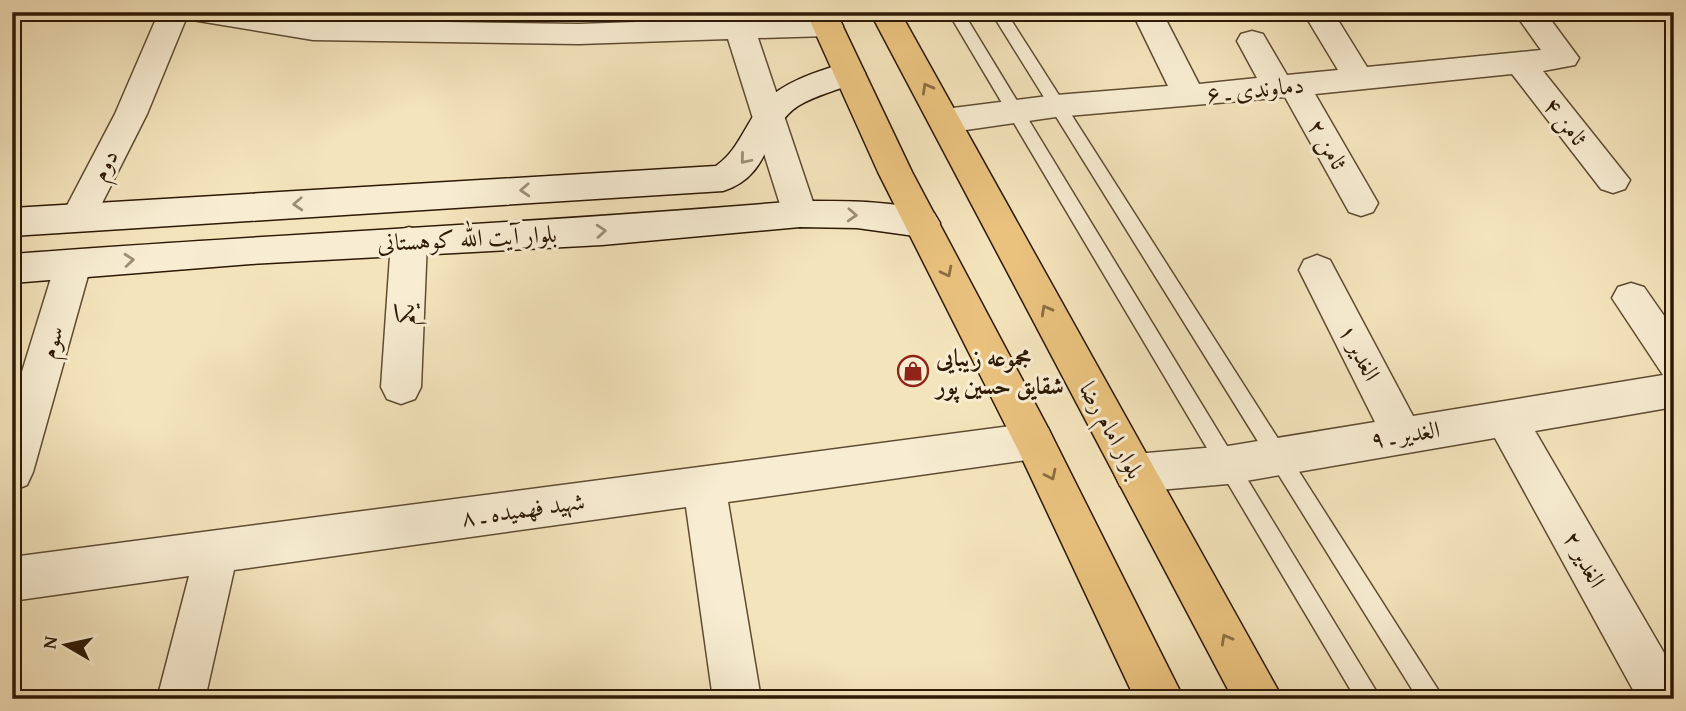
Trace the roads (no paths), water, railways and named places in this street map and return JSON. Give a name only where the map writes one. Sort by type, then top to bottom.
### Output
[{"type":"main road","name":"بلوار امام رضا","points":[[886,12],[1259,699]]},
{"type":"main road","points":[[824,19],[922,223],[1034,441],[1160,699]]},
{"type":"street","name":"دوم","points":[[78,217],[131,114],[174,12]]},
{"type":"street","points":[[196,12],[313,30],[579,34],[694,21],[824,19]]},
{"type":"street","points":[[1147,12],[1188,96]]},
{"type":"street","points":[[1318,12],[1359,79]]},
{"type":"street","name":"دماوندی ـ ۶","points":[[945,121],[1056,106],[1188,96],[1564,58],[1529,12]]},
{"type":"street","points":[[737,20],[800,214]]},
{"type":"street","name":"ثامن ۲","points":[[1252,41],[1286,86],[1361,203]]},
{"type":"street","name":"ثامن ۴","points":[[1520,63],[1613,180]]},
{"type":"street","name":"بلوار آیت الله کوهستانی","points":[[12,222],[723,178],[743,164],[769,118],[786,99],[849,73]]},
{"type":"street","name":"بلوار آیت الله کوهستانی","points":[[12,269],[409,241],[603,231],[800,214],[857,215],[922,223]]},
{"type":"street","name":"یکم","points":[[401,387],[409,241]]},
{"type":"street","name":"سوم","points":[[12,472],[73,265]]},
{"type":"street","name":"الغدیر ۱","points":[[1317,270],[1402,434]]},
{"type":"street","points":[[1631,298],[1674,362]]},
{"type":"street","name":"الغدیر ـ ۹","points":[[1135,473],[1228,465],[1674,390]]},
{"type":"street","name":"الغدیر ۲","points":[[1506,419],[1664,699]]},
{"type":"street","name":"شهید فهمیده ـ ۸","points":[[12,579],[1034,441]]},
{"type":"street","points":[[704,485],[737,699]]},
{"type":"street","points":[[181,699],[217,550]]},
{"type":"lane","points":[[955,12],[1369,699]]},
{"type":"lane","points":[[998,12],[1432,699]]},
{"type":"place","name":"مجموعه زیبایی شقایق حسین پور","points":[[913,371]]}]
